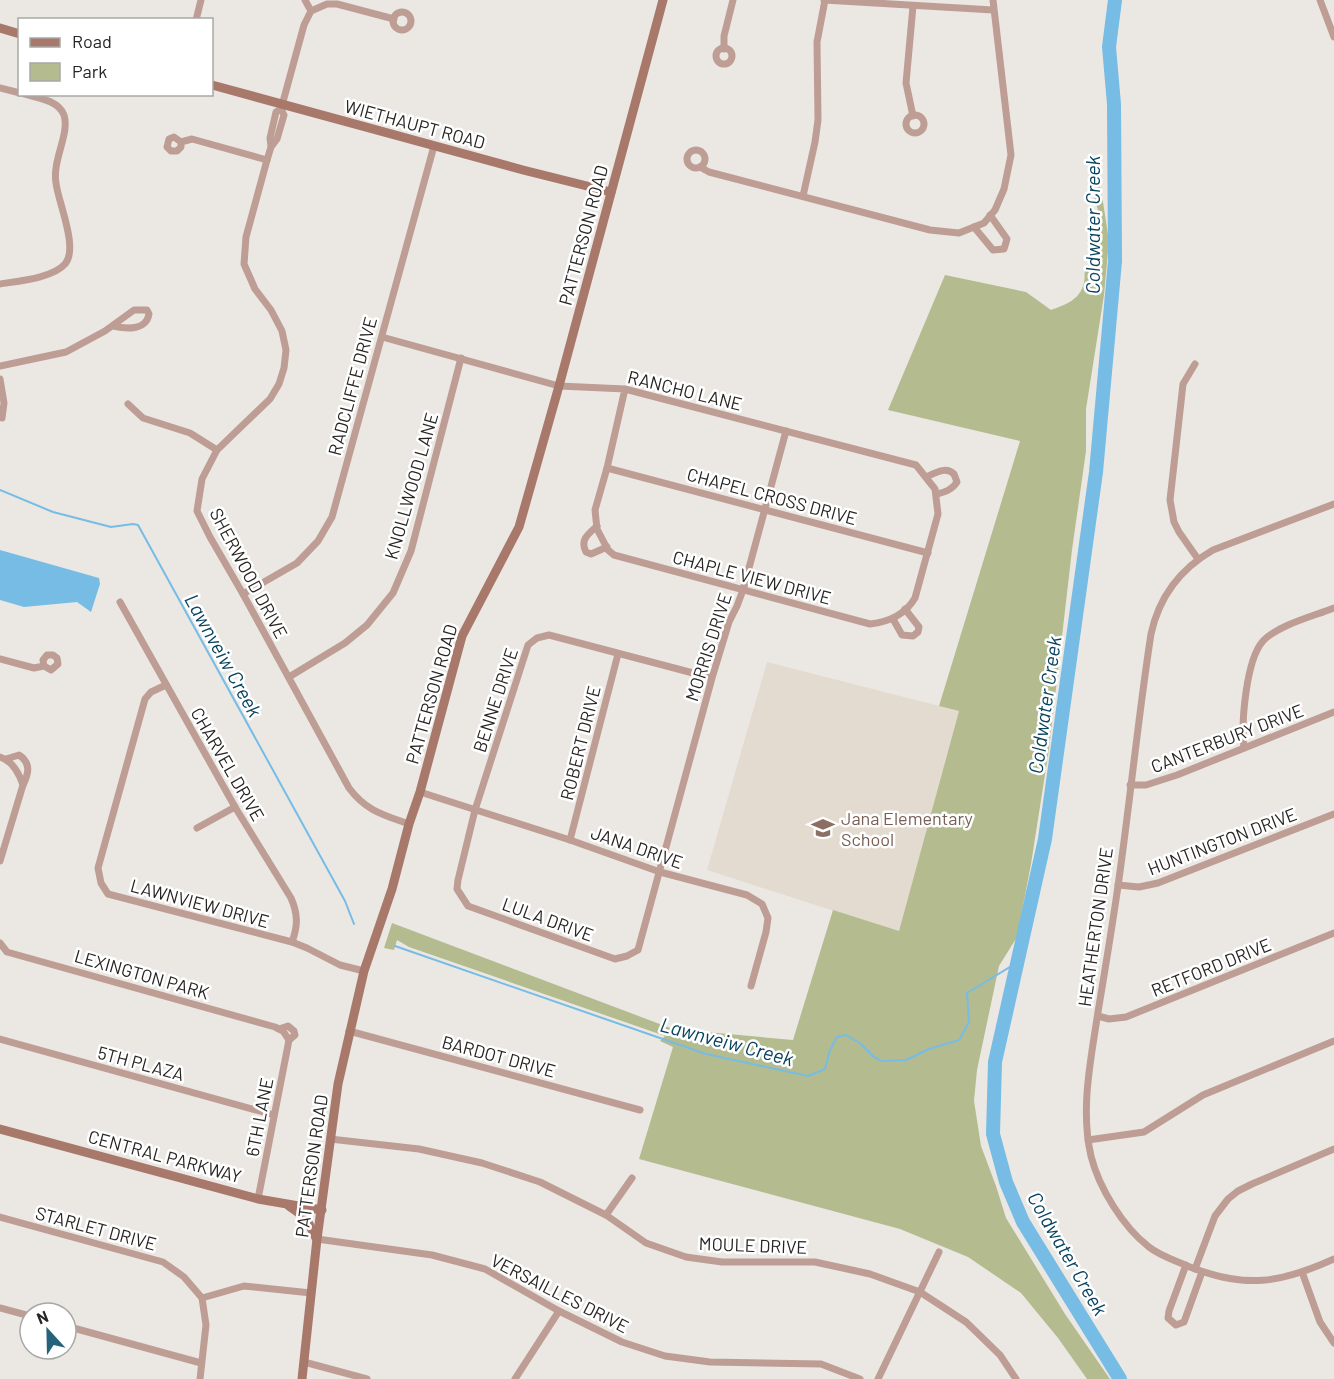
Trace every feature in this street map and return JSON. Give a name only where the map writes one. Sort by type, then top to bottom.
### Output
[{"type":"main road","name":"PATTERSON ROAD","points":[[302,1379],[317,1240],[338,1084],[364,971],[392,889],[462,636],[519,527],[663,0]]},
{"type":"main road","points":[[0,28],[18,33]]},
{"type":"main road","name":"WIETHAUPT ROAD","points":[[213,85],[282,107],[611,192]]},
{"type":"main road","name":"CENTRAL PARKWAY","points":[[0,1128],[258,1199],[322,1210]]},
{"type":"main road","points":[[287,1204],[306,1218],[317,1240]]},
{"type":"street","points":[[196,18],[198,0]]},
{"type":"street","points":[[305,0],[311,11],[326,2],[394,19]]},
{"type":"street","points":[[724,49],[724,36],[733,0]]},
{"type":"street","points":[[803,196],[818,120],[817,42],[825,0],[993,10]]},
{"type":"street","points":[[700,167],[709,172],[930,230],[959,233],[984,223],[995,210],[1004,189],[1011,156],[993,0]]},
{"type":"street","points":[[1320,0],[1334,37]]},
{"type":"street","points":[[913,6],[906,83],[913,116]]},
{"type":"street","name":"SHERWOOD DRIVE","points":[[311,11],[304,25],[282,107],[276,112],[270,138],[272,146],[246,237],[244,264],[255,290],[271,310],[282,331],[286,350],[284,368],[279,384],[270,399],[217,450],[202,479],[197,511],[349,789],[360,802],[379,814],[409,824]]},
{"type":"street","points":[[0,88],[18,92]]},
{"type":"street","points":[[0,284],[57,271],[67,262],[70,251],[55,183],[55,169],[64,136],[65,117],[48,100],[32,96]]},
{"type":"street","points":[[181,141],[192,140],[267,160]]},
{"type":"street","name":"RADCLIFFE DRIVE","points":[[243,594],[297,562],[318,541],[332,517],[434,146]]},
{"type":"street","points":[[974,227],[993,250],[1004,249],[1008,239],[990,215]]},
{"type":"street","points":[[0,366],[56,356],[86,343],[134,310],[147,310],[149,314],[146,322],[140,326],[129,329],[113,326]]},
{"type":"street","name":"RANCHO LANE","points":[[382,337],[559,386],[625,389],[916,465],[936,492]]},
{"type":"street","name":"KNOLLWOOD LANE","points":[[289,677],[345,643],[367,626],[393,594],[411,551],[461,358]]},
{"type":"street","points":[[1195,364],[1183,384],[1170,500],[1174,522],[1186,544],[1198,559]]},
{"type":"street","points":[[0,380],[4,403],[2,418]]},
{"type":"street","name":"CHAPLE VIEW DRIVE","points":[[625,389],[595,510],[597,526],[607,547],[614,555],[870,624],[893,619]]},
{"type":"street","points":[[128,404],[143,418],[190,433],[217,450]]},
{"type":"street","name":"MORRIS DRIVE","points":[[660,872],[712,678],[729,622],[743,590],[786,431]]},
{"type":"street","name":"CHAPEL CROSS DRIVE","points":[[607,468],[928,553]]},
{"type":"street","points":[[905,609],[919,627],[918,632],[913,636],[902,635],[893,619],[915,598],[938,514],[936,492],[948,490],[957,482],[954,474],[949,470],[926,477]]},
{"type":"street","name":"HEATHERTON DRIVE","points":[[1334,504],[1222,547],[1198,559],[1169,588],[1153,621],[1118,885],[1098,1016],[1093,1035],[1086,1129],[1092,1158],[1103,1189],[1124,1220],[1149,1247],[1186,1265],[1223,1278],[1255,1281],[1280,1279],[1334,1259]]},
{"type":"street","name":"CHAPLE VIEW DRIVE","points":[[597,526],[583,539],[582,545],[586,552],[591,554],[607,547]]},
{"type":"street","name":"CHARVEL DRIVE","points":[[120,602],[235,807],[296,908],[296,930],[292,942]]},
{"type":"street","points":[[1244,748],[1243,717],[1256,651],[1263,641],[1274,633],[1334,608]]},
{"type":"street","name":"BENNE DRIVE","points":[[475,810],[528,645],[537,638],[549,635],[712,678]]},
{"type":"street","name":"ROBERT DRIVE","points":[[570,840],[618,654]]},
{"type":"street","points":[[0,659],[34,668],[44,666]]},
{"type":"street","name":"LAWNVIEW DRIVE","points":[[166,685],[151,692],[145,699],[98,868],[101,883],[108,894],[292,942],[340,965],[364,971]]},
{"type":"street","name":"CANTERBURY DRIVE","points":[[1130,785],[1146,785],[1334,712]]},
{"type":"street","points":[[0,861],[28,773],[27,763],[19,755],[3,758]]},
{"type":"street","points":[[3,758],[19,773],[23,785]]},
{"type":"street","name":"JANA DRIVE","points":[[420,792],[570,840],[660,872],[747,895],[762,904],[768,918],[751,986]]},
{"type":"street","points":[[197,828],[235,807]]},
{"type":"street","name":"LULA DRIVE","points":[[475,810],[457,889],[468,906],[615,959],[638,950],[660,872]]},
{"type":"street","name":"HUNTINGTON DRIVE","points":[[1118,885],[1139,887],[1158,883],[1334,814]]},
{"type":"street","name":"RETFORD DRIVE","points":[[1098,1016],[1109,1019],[1126,1017],[1334,933]]},
{"type":"street","name":"LEXINGTON PARK","points":[[0,944],[8,952],[279,1029],[289,1040]]},
{"type":"street","name":"BARDOT DRIVE","points":[[349,1031],[640,1110]]},
{"type":"street","name":"5TH PLAZA","points":[[0,1040],[274,1115]]},
{"type":"street","name":"6TH LANE","points":[[258,1199],[289,1040]]},
{"type":"street","points":[[1088,1140],[1144,1132],[1203,1095],[1334,1041]]},
{"type":"street","name":"MOULE DRIVE","points":[[330,1139],[419,1149],[482,1163],[540,1182],[606,1215],[646,1243],[686,1257],[722,1262],[815,1262],[870,1274],[920,1292],[966,1322],[1000,1355],[1016,1379]]},
{"type":"street","points":[[1186,1265],[1169,1311],[1168,1318],[1176,1325],[1184,1322],[1215,1216],[1228,1199],[1252,1184],[1334,1149]]},
{"type":"street","points":[[606,1215],[632,1178]]},
{"type":"street","name":"STARLET DRIVE","points":[[0,1217],[163,1262],[184,1277],[202,1298]]},
{"type":"street","name":"VERSAILLES DRIVE","points":[[317,1240],[432,1254],[485,1269],[559,1311],[622,1342],[665,1356],[710,1362],[821,1364],[860,1379]]},
{"type":"street","points":[[878,1379],[939,1252]]},
{"type":"street","points":[[1302,1272],[1320,1322],[1334,1343]]},
{"type":"street","points":[[200,1379],[206,1325],[202,1298],[244,1286],[311,1293]]},
{"type":"street","points":[[0,1308],[18,1313]]},
{"type":"street","points":[[515,1379],[559,1311]]},
{"type":"street","points":[[78,1329],[201,1363]]},
{"type":"street","points":[[304,1362],[368,1379]]},
{"type":"shaded area","name":"Jana Elementary School","points":[[767,662],[959,711],[899,932],[707,870]]},
{"type":"green space","points":[[1097,172],[1109,241],[1104,295],[1086,409],[1086,451],[1049,749],[1017,937],[999,966],[977,1070],[974,1101],[981,1146],[1006,1218],[1065,1314],[1110,1379],[1087,1379],[1058,1338],[1021,1293],[968,1257],[900,1229],[639,1159],[673,1047],[660,1041],[665,1036],[409,947],[397,940],[394,950],[384,948],[392,923],[673,1029],[793,1040],[833,910],[899,931],[959,711],[939,706],[1020,441],[888,410],[945,275],[1026,292],[1051,310],[1070,302],[1078,295],[1090,263],[1089,222],[1098,210],[1093,191]]},
{"type":"water","points":[[0,550],[99,578],[100,584],[91,612],[77,602],[24,607],[0,600]]},
{"type":"waterway","name":"Coldwater Creek","points":[[1115,0],[1109,47],[1114,104],[1115,261],[1096,472],[1045,839],[995,1062],[993,1134],[1006,1182],[1023,1222],[1120,1379]]},
{"type":"waterway","name":"Lawnveiw Creek","points":[[0,490],[53,512],[111,527],[138,525],[345,901],[354,924]]},
{"type":"waterway","name":"Lawnveiw Creek","points":[[395,946],[706,1054],[808,1076],[825,1069],[830,1050],[837,1037],[846,1035],[882,1061],[906,1060],[929,1049],[959,1040],[969,1022],[967,993],[1018,962]]},
{"type":"place","name":"Jana Elementary School","points":[[823,828]]}]
